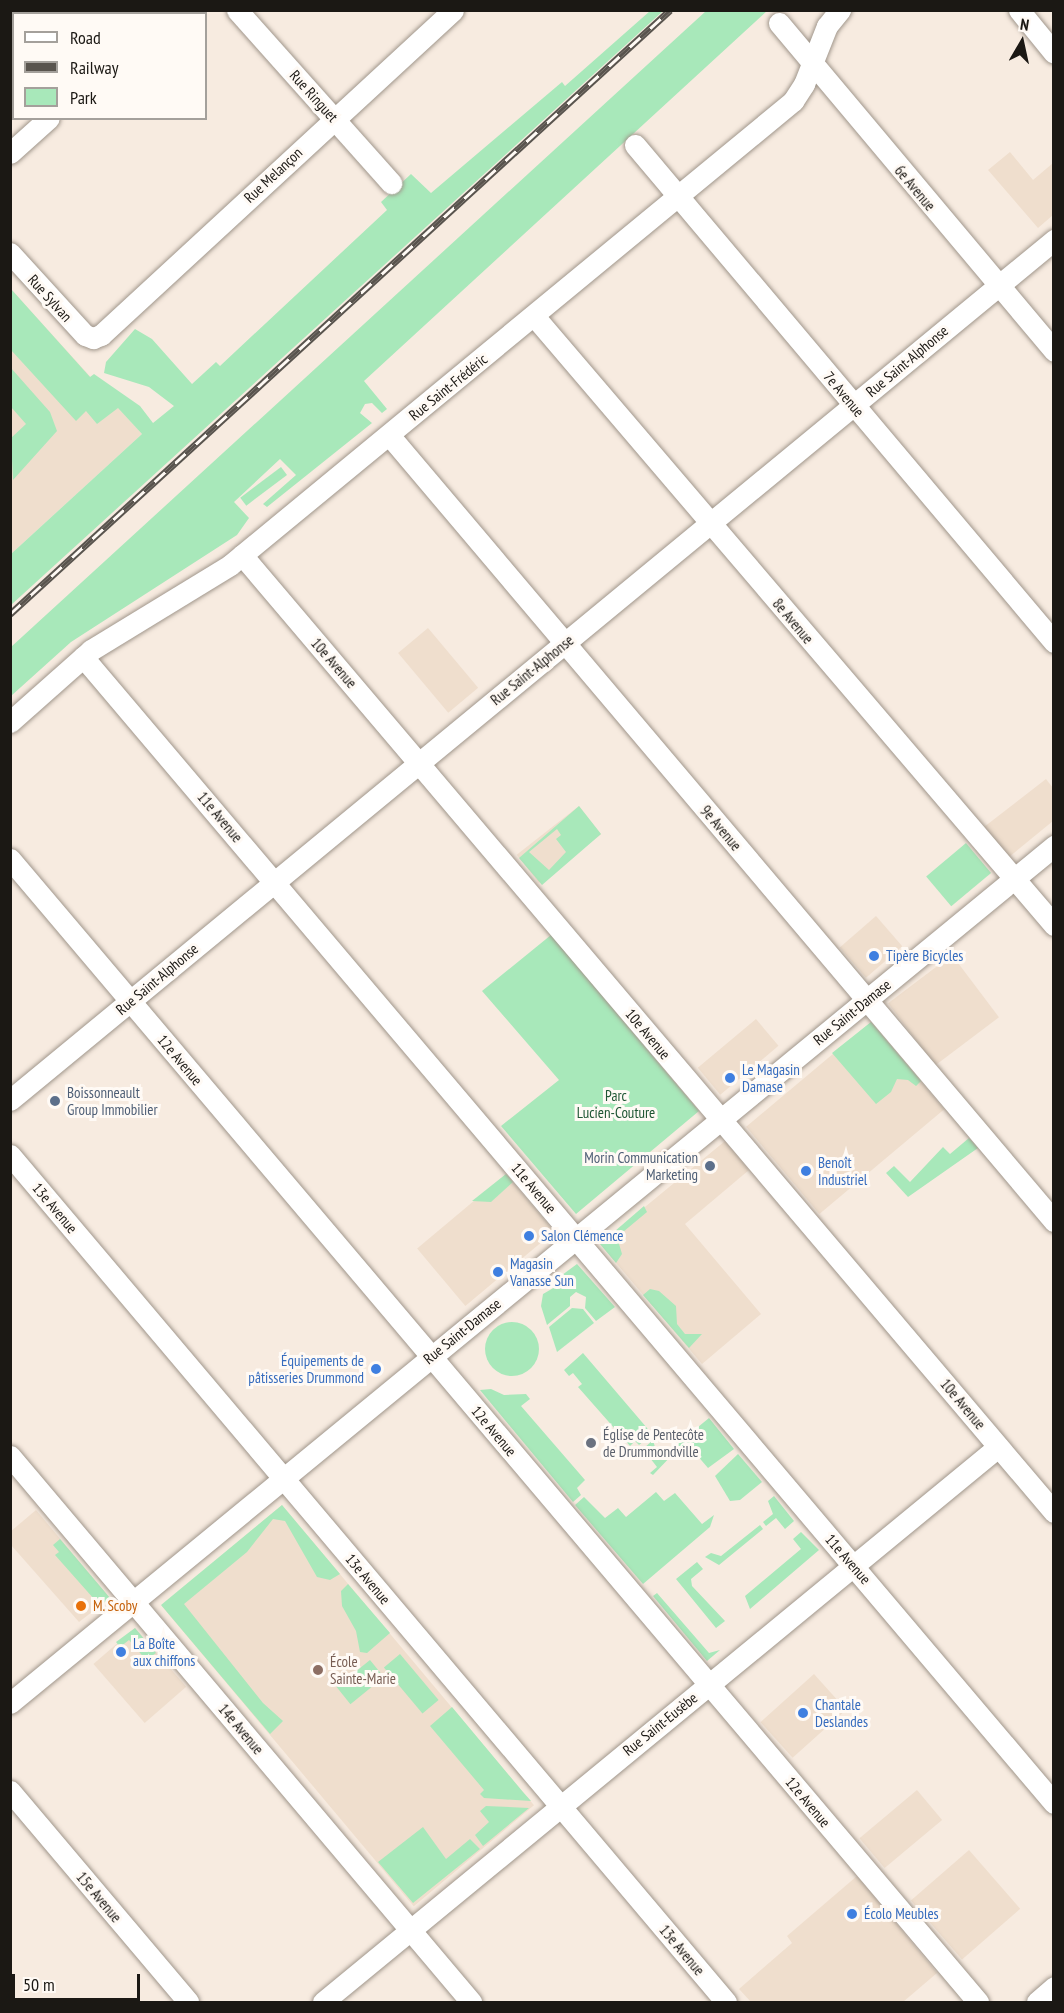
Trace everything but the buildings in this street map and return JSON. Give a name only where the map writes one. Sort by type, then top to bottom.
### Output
[{"type":"street","name":"Rue Ringuet","points":[[237,10],[391,183]]},
{"type":"street","name":"Rue Melançon","points":[[93,338],[453,10]]},
{"type":"street","name":"Rue Saint-Frédéric","points":[[10,722],[83,657],[242,555],[793,100],[812,63],[827,26],[840,10]]},
{"type":"street","points":[[1019,10],[1053,53]]},
{"type":"street","name":"6e Avenue","points":[[779,23],[1053,351]]},
{"type":"street","points":[[10,153],[47,120]]},
{"type":"street","name":"7e Avenue","points":[[635,145],[675,196],[1053,642]]},
{"type":"street","name":"Rue Saint-Alphonse","points":[[10,1100],[1053,240]]},
{"type":"street","name":"Rue Sylvan","points":[[10,254],[70,321],[93,338]]},
{"type":"street","name":"8e Avenue","points":[[534,316],[1053,925]]},
{"type":"street","name":"9e Avenue","points":[[389,435],[1053,1221]]},
{"type":"street","name":"10e Avenue","points":[[242,555],[1053,1512]]},
{"type":"street","name":"11e Avenue","points":[[83,657],[1053,1803]]},
{"type":"street","name":"Rue Saint-Damase","points":[[10,1703],[1053,846]]},
{"type":"street","name":"12e Avenue","points":[[10,859],[978,2002]]},
{"type":"street","name":"13e Avenue","points":[[10,1155],[726,2002]]},
{"type":"street","name":"Rue Saint-Eusèbe","points":[[323,2002],[998,1447]]},
{"type":"street","name":"14e Avenue","points":[[10,1456],[471,2002]]},
{"type":"street","name":"15e Avenue","points":[[10,1791],[188,2002]]},
{"type":"street","points":[[1037,2002],[1053,1988]]},
{"type":"shaded area","points":[[1010,152],[1033,180],[1053,163],[1053,215],[1038,228],[988,170]]},
{"type":"shaded area","points":[[11,289],[142,434],[11,554]]},
{"type":"shaded area","points":[[428,628],[478,688],[448,713],[398,653]]},
{"type":"shaded area","points":[[1046,779],[1053,788],[1053,821],[1009,857],[984,827]]},
{"type":"shaded area","points":[[579,806],[601,834],[539,883],[517,855]]},
{"type":"shaded area","points":[[876,916],[902,946],[866,978],[840,947]]},
{"type":"shaded area","points":[[952,955],[999,1017],[935,1065],[888,1003]]},
{"type":"shaded area","points":[[756,1019],[778,1046],[720,1095],[698,1068]]},
{"type":"shaded area","points":[[871,1022],[944,1109],[819,1214],[746,1127]]},
{"type":"shaded area","points":[[725,1141],[749,1170],[685,1224],[761,1314],[702,1364],[600,1244]]},
{"type":"shaded area","points":[[506,1174],[554,1231],[465,1306],[417,1249]]},
{"type":"shaded area","name":"École Sainte-Marie","points":[[282,1505],[534,1805],[414,1906],[162,1606]]},
{"type":"shaded area","points":[[36,1510],[110,1598],[79,1622],[11,1545],[10,1532]]},
{"type":"shaded area","points":[[135,1628],[186,1687],[145,1723],[93,1664]]},
{"type":"shaded area","points":[[814,1674],[846,1710],[793,1758],[760,1722]]},
{"type":"shaded area","points":[[917,1790],[942,1820],[885,1868],[860,1838]]},
{"type":"shaded area","points":[[969,1850],[1020,1909],[962,1959],[911,1901]]},
{"type":"shaded area","points":[[857,1876],[937,1973],[903,2002],[751,2002],[739,1989],[792,1943],[787,1936]]},
{"type":"green space","points":[[650,11],[663,11],[11,605],[11,554],[142,434],[118,408],[97,424],[86,411],[76,421],[11,350],[11,289],[90,377],[94,374],[140,406],[153,423],[174,406],[149,387],[104,373],[106,362],[135,329],[152,339],[192,384],[216,362],[220,366],[387,210],[381,202],[411,174],[431,193],[562,82],[565,86]]},
{"type":"green space","points":[[706,11],[767,11],[364,381],[387,409],[382,413],[372,403],[365,404],[360,413],[372,423],[267,507],[263,504],[296,475],[280,459],[234,502],[249,518],[237,535],[71,642],[11,696],[11,647]]},
{"type":"green space","points":[[11,368],[50,412],[57,431],[13,480],[11,438],[26,424],[11,407]]},
{"type":"green space","points":[[281,467],[287,475],[246,506],[240,498]]},
{"type":"green space","points":[[579,806],[601,834],[542,885],[519,858]],"holes":[[[557,829],[561,835],[556,839],[566,852],[549,870],[529,852]]]},
{"type":"green space","points":[[966,843],[991,873],[951,906],[926,876]]},
{"type":"green space","name":"Parc Lucien-Couture","points":[[551,935],[699,1111],[576,1214],[501,1126],[559,1080],[482,991]]},
{"type":"green space","points":[[871,1022],[921,1081],[916,1086],[908,1080],[897,1079],[891,1092],[876,1104],[832,1053]]},
{"type":"green space","points":[[969,1138],[978,1148],[908,1197],[886,1173],[894,1166],[910,1182],[943,1147],[950,1154]]},
{"type":"green space","points":[[506,1174],[513,1182],[491,1202],[472,1201]]},
{"type":"green space","points":[[644,1206],[647,1212],[617,1237],[622,1254],[616,1263],[600,1244]]},
{"type":"green space","points":[[577,1264],[615,1307],[596,1321],[585,1308],[586,1297],[576,1292],[570,1297],[570,1306],[547,1325],[541,1306],[543,1294],[562,1283],[558,1278]]},
{"type":"green space","points":[[650,1289],[659,1291],[676,1306],[677,1324],[685,1334],[702,1334],[689,1348],[643,1295]]},
{"type":"green space","points":[[572,1308],[583,1309],[594,1323],[557,1352],[549,1327]]},
{"type":"green space","points":[[507,1322],[517,1322],[527,1326],[535,1334],[539,1349],[535,1364],[527,1372],[517,1376],[507,1376],[497,1372],[489,1364],[485,1354],[485,1344],[489,1334],[497,1326]]},
{"type":"green space","points":[[583,1353],[647,1428],[651,1435],[639,1445],[635,1441],[630,1446],[578,1387],[582,1384],[573,1373],[569,1376],[564,1370]]},
{"type":"green space","points":[[491,1389],[504,1395],[526,1394],[530,1399],[521,1406],[585,1480],[577,1488],[581,1495],[573,1502],[480,1390]]},
{"type":"green space","points":[[709,1418],[734,1449],[708,1468],[690,1447],[681,1455],[675,1446]]},
{"type":"green space","points":[[653,1440],[658,1458],[670,1448],[674,1453],[653,1475],[650,1473],[657,1467],[643,1449]]},
{"type":"green space","points":[[738,1454],[762,1482],[740,1500],[730,1501],[715,1476]]},
{"type":"green space","points":[[656,1492],[664,1501],[675,1493],[702,1524],[714,1515],[710,1527],[643,1584],[575,1505],[584,1497],[605,1518],[618,1508],[626,1517]]},
{"type":"green space","points":[[774,1496],[794,1521],[785,1529],[776,1518],[766,1526],[763,1522],[773,1514],[768,1501]]},
{"type":"green space","points":[[282,1505],[340,1574],[330,1580],[317,1577],[285,1521],[273,1519],[247,1552],[184,1604],[263,1703],[283,1721],[270,1734],[161,1605]]},
{"type":"green space","points":[[760,1525],[763,1529],[719,1565],[705,1557],[711,1553],[721,1556]]},
{"type":"green space","points":[[801,1532],[819,1550],[750,1609],[745,1596],[801,1549],[793,1539]]},
{"type":"green space","points":[[60,1539],[110,1598],[96,1609],[91,1603],[94,1599],[55,1555],[59,1552],[53,1545]]},
{"type":"green space","points":[[697,1562],[703,1569],[691,1579],[692,1586],[725,1621],[716,1628],[676,1579]]},
{"type":"green space","points":[[348,1584],[390,1633],[367,1653],[360,1652],[356,1631],[342,1606],[341,1591]]},
{"type":"green space","points":[[657,1593],[709,1653],[720,1650],[707,1661],[653,1596]]},
{"type":"green space","points":[[135,1628],[156,1653],[146,1660],[129,1640],[120,1647],[116,1642]]},
{"type":"green space","points":[[400,1654],[439,1700],[422,1713],[384,1667]]},
{"type":"green space","points":[[370,1660],[384,1677],[350,1704],[337,1687]]},
{"type":"green space","points":[[452,1707],[531,1801],[484,1798],[480,1794],[484,1790],[430,1726]]},
{"type":"green space","points":[[486,1806],[529,1808],[483,1846],[475,1835],[489,1822],[480,1811]]},
{"type":"green space","points":[[423,1827],[446,1859],[470,1839],[480,1849],[413,1903],[378,1862]]},
{"type":"railway","points":[[10,614],[670,10]]},
{"type":"place","name":"Tipère Bicycles","points":[[874,956]]},
{"type":"place","name":"Le Magasin Damase","points":[[730,1078]]},
{"type":"place","name":"Boissonneault Group Immobilier","points":[[55,1101]]},
{"type":"place","name":"Morin Communication Marketing","points":[[710,1166]]},
{"type":"place","name":"Benoît Industriel","points":[[806,1171]]},
{"type":"place","name":"Salon Clémence","points":[[529,1236]]},
{"type":"place","name":"Magasin Vanasse Sun","points":[[498,1272]]},
{"type":"place","name":"Équipements de pâtisseries Drummond","points":[[376,1369]]},
{"type":"place","name":"Église de Pentecôte de Drummondville","points":[[591,1443]]},
{"type":"place","name":"M. Scoby","points":[[81,1606]]},
{"type":"place","name":"La Boîte aux chiffons","points":[[121,1652]]},
{"type":"place","name":"École Sainte-Marie","points":[[318,1670]]},
{"type":"place","name":"Chantale Deslandes","points":[[803,1713]]},
{"type":"place","name":"Écolo Meubles","points":[[852,1914]]}]
